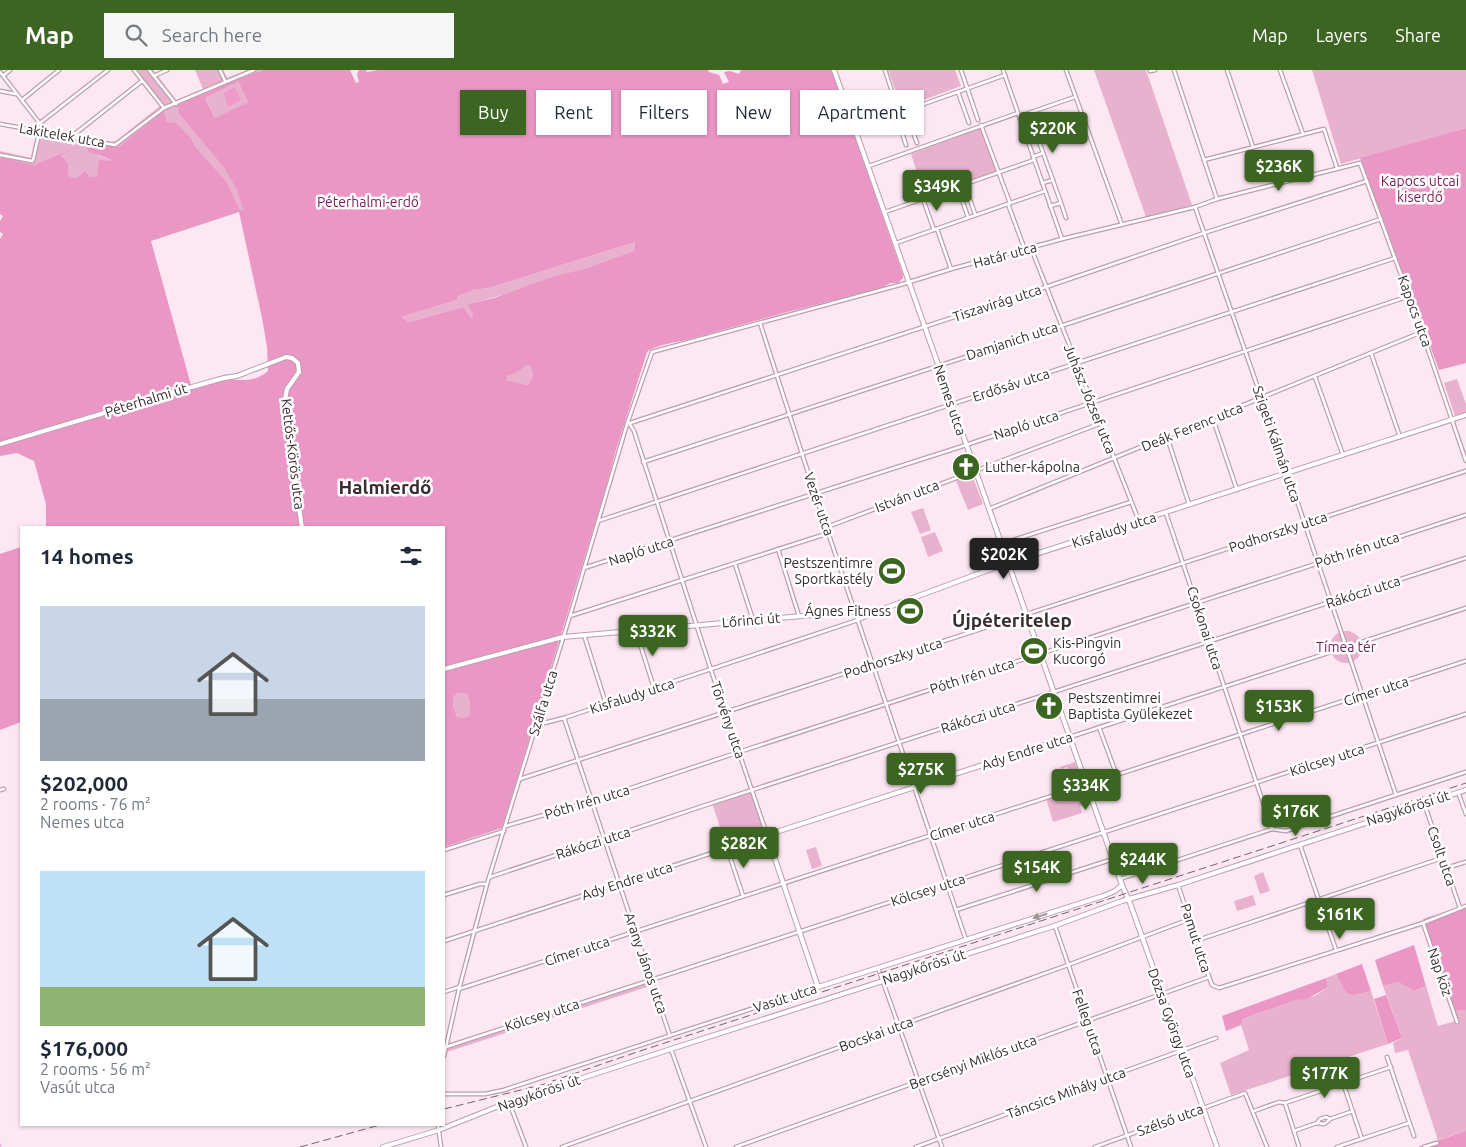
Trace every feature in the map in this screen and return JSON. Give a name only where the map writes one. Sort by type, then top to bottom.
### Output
[{"type":"street","points":[[3,76],[10,70]]},
{"type":"street","points":[[22,100],[59,70]]},
{"type":"street","points":[[40,123],[108,70]]},
{"type":"street","points":[[134,70],[164,108]]},
{"type":"street","points":[[149,70],[176,104]]},
{"type":"street","points":[[154,76],[167,70]]},
{"type":"street","points":[[220,70],[225,81]]},
{"type":"street","name":"Lakitelek utca","points":[[0,124],[116,145],[164,108],[254,70]]},
{"type":"street","name":"Nemes utca","points":[[834,70],[841,90]]},
{"type":"street","points":[[885,70],[891,90]]},
{"type":"street","points":[[961,70],[978,120]]},
{"type":"street","points":[[1003,70],[1062,239]]},
{"type":"street","points":[[1066,70],[1122,224]]},
{"type":"street","points":[[1150,71],[1155,70]]},
{"type":"street","points":[[1174,70],[1217,199]]},
{"type":"street","points":[[1227,70],[1253,146]]},
{"type":"street","points":[[1280,70],[1303,134]]},
{"type":"street","points":[[0,72],[40,123],[34,160],[0,155]]},
{"type":"street","points":[[924,104],[1005,75]]},
{"type":"street","points":[[70,138],[142,81]]},
{"type":"street","points":[[0,91],[17,94]]},
{"type":"street","points":[[958,92],[969,123]]},
{"type":"street","points":[[867,166],[981,125],[1075,97]]},
{"type":"street","points":[[981,125],[1025,250]]},
{"type":"street","points":[[1204,160],[1253,146],[1324,130],[1337,168]]},
{"type":"street","name":"Nemes utca","points":[[856,135],[1128,899]]},
{"type":"street","points":[[903,135],[906,145]]},
{"type":"street","points":[[914,135],[917,143]]},
{"type":"street","points":[[1027,138],[1037,136],[1066,218]]},
{"type":"street","points":[[884,213],[958,188],[1034,159],[1044,153]]},
{"type":"street","name":"Határ utca","points":[[652,352],[1062,239],[1360,163]]},
{"type":"street","name":"Kapocs utca","points":[[1360,163],[1396,258],[1466,461]]},
{"type":"street","points":[[1042,183],[1053,180]]},
{"type":"street","name":"Tiszavirág utca","points":[[628,424],[1046,287],[1204,233],[1367,181]]},
{"type":"street","points":[[965,185],[975,215]]},
{"type":"street","points":[[958,188],[968,217]]},
{"type":"street","points":[[894,244],[1045,191]]},
{"type":"street","points":[[923,199],[951,269]]},
{"type":"street","points":[[1050,206],[1061,203]]},
{"type":"street","name":"Szigeti Kálmán utca","points":[[1195,206],[1396,795]]},
{"type":"street","name":"Damjanich utca","points":[[643,462],[1062,326],[1381,219]]},
{"type":"street","name":"Juhász József utca","points":[[1031,248],[1138,521]]},
{"type":"street","name":"Erdősáv utca","points":[[598,521],[1396,258]]},
{"type":"street","name":"Napló utca","points":[[584,568],[966,445],[1409,296]]},
{"type":"street","name":"Vezér utca","points":[[760,323],[815,494],[830,533],[966,940]]},
{"type":"street","name":"Deák Ferenc utca","points":[[989,509],[1422,332]]},
{"type":"street","name":"Szálfa utca","points":[[445,1052],[459,988],[487,884],[628,424],[652,352]]},
{"type":"street","points":[[1371,352],[1400,437]]},
{"type":"street","name":"Péterhalmi út","points":[[0,444],[181,390],[237,376],[286,357],[292,358]]},
{"type":"street","name":"Kettős-Körös utca","points":[[292,358],[298,363],[299,372],[287,389],[284,404],[302,526]]},
{"type":"street","points":[[1315,376],[1343,455]]},
{"type":"street","name":"Kisfaludy utca","points":[[536,726],[711,670],[858,620],[1008,564],[1466,415]]},
{"type":"street","points":[[1213,419],[1237,490]]},
{"type":"street","name":"Törvény utca","points":[[628,424],[634,431],[711,670],[818,987]]},
{"type":"street","name":"István utca","points":[[827,527],[1100,424]]},
{"type":"street","points":[[1167,437],[1189,505]]},
{"type":"street","name":"Podhorszky utca","points":[[520,779],[1466,471]]},
{"type":"street","points":[[1001,544],[1131,502]]},
{"type":"street","name":"Csokonai utca","points":[[1166,513],[1272,829]]},
{"type":"street","name":"Póth Irén utca","points":[[506,826],[592,801],[1466,515]]},
{"type":"street","points":[[570,616],[830,533]]},
{"type":"street","points":[[778,549],[800,616]]},
{"type":"street","name":"Rákóczi utca","points":[[490,876],[1466,558]]},
{"type":"street","points":[[734,564],[753,620]]},
{"type":"street","name":"Ady Endre utca","points":[[445,941],[1466,608]]},
{"type":"street","name":"Lőrinci út","points":[[445,669],[563,637],[883,610]]},
{"type":"street","points":[[636,631],[654,688]]},
{"type":"street","points":[[584,635],[606,704]]},
{"type":"street","name":"Címer utca","points":[[445,992],[784,884],[1466,662]]},
{"type":"street","name":"Kölcsey utca","points":[[446,1047],[1466,714]]},
{"type":"street","name":"Arany János utca","points":[[564,718],[670,1036]]},
{"type":"street","points":[[1100,727],[1117,776]]},
{"type":"street","points":[[1120,879],[1272,829],[1286,831],[1466,772]]},
{"type":"street","points":[[0,790],[4,789]]},
{"type":"street","name":"Nagykőrösi út","points":[[445,1125],[671,1048],[1054,926],[1128,899],[1178,885],[1466,790]]},
{"type":"street","points":[[1458,792],[1466,814]]},
{"type":"street","name":"Csolt utca","points":[[1424,803],[1460,908]]},
{"type":"street","points":[[445,850],[504,831]]},
{"type":"street","points":[[1300,845],[1336,950],[1466,906]]},
{"type":"street","points":[[727,848],[743,896]]},
{"type":"street","points":[[1198,940],[1442,858]]},
{"type":"street","points":[[956,910],[1113,859]]},
{"type":"street","points":[[1446,868],[1466,862]]},
{"type":"street","points":[[445,895],[480,884],[487,884]]},
{"type":"street","name":"Vasút utca","points":[[445,1094],[499,1092],[1108,894],[1122,885]]},
{"type":"street","name":"Pamut utca","points":[[1178,885],[1212,985],[1218,988],[1336,950]]},
{"type":"street","name":"Dózsa György utca","points":[[1128,899],[1216,1147]]},
{"type":"street","name":"Bocskai utca","points":[[562,1147],[1068,965],[1190,919]]},
{"type":"street","name":"Nap köz","points":[[1422,922],[1457,1022]]},
{"type":"street","name":"Felleg utca","points":[[1054,926],[1132,1147]]},
{"type":"street","points":[[878,968],[942,1147]]},
{"type":"street","name":"Bercsényi Miklós utca","points":[[736,1147],[1209,977]]},
{"type":"street","name":"Táncsics Mihály utca","points":[[916,1147],[1182,1052],[1216,1038]]},
{"type":"street","points":[[671,1048],[706,1147]]},
{"type":"street","points":[[1387,1057],[1414,1136]]},
{"type":"street","points":[[1336,1062],[1362,1139]]},
{"type":"street","points":[[1267,1147],[1254,1111],[1279,1102],[1285,1103],[1391,1067]]},
{"type":"street","name":"Szélső utca","points":[[1095,1147],[1245,1093],[1254,1111]]},
{"type":"street","points":[[510,1102],[526,1147]]},
{"type":"street","points":[[1285,1103],[1299,1147]]},
{"type":"street","points":[[1294,1131],[1317,1123],[1324,1124],[1330,1119],[1353,1111]]},
{"type":"street","points":[[1317,1123],[1320,1119],[1326,1117],[1330,1119]]},
{"type":"street","points":[[1338,1147],[1409,1123]]},
{"type":"street","points":[[438,1128],[442,1147]]},
{"type":"street","name":"Nagykőrösi út","points":[[386,1147],[438,1128]]},
{"type":"street","points":[[1424,1147],[1437,1143]]},
{"type":"green space","points":[[131,70],[153,70],[176,100],[203,89],[195,70],[223,70],[227,78],[247,70],[263,70],[222,84],[179,114],[224,168],[245,210],[240,210],[227,182],[195,146],[191,138],[167,122],[164,110],[120,146],[87,142],[34,165],[0,157],[0,151],[31,158],[37,134],[33,133],[40,119],[51,131],[111,142],[116,141],[160,106]]},
{"type":"green space","name":"Péterhalmi-erdő","points":[[263,70],[350,70],[356,83],[359,82],[357,74],[359,70],[366,70],[367,72],[378,70],[708,70],[719,75],[723,84],[729,82],[724,72],[730,71],[739,74],[741,70],[832,70],[839,90],[800,90],[800,135],[855,135],[903,278],[898,283],[890,283],[880,289],[661,346],[647,352],[502,828],[445,847],[445,526],[46,526],[46,504],[34,461],[17,453],[0,456],[0,239],[3,234],[0,232],[0,221],[3,216],[0,214],[0,157],[34,165],[87,142],[120,146],[164,110],[167,122],[176,123],[191,138],[195,146],[227,182],[240,210],[244,210],[236,189],[224,168],[179,114],[178,105],[222,84]],"holes":[[[238,82],[248,102],[215,118],[205,98]],[[85,144],[89,152],[111,161],[99,160],[97,177],[90,177],[85,170],[77,178],[69,177],[68,163],[61,155]],[[239,212],[267,347],[268,371],[250,380],[229,379],[228,374],[191,385],[151,241]],[[635,242],[634,251],[585,269],[555,276],[494,298],[468,304],[473,315],[471,318],[463,307],[409,322],[401,317],[457,300],[459,295],[472,290],[489,288]],[[527,365],[531,367],[533,376],[528,385],[506,380],[507,376],[518,372]],[[459,693],[467,694],[470,703],[470,715],[464,718],[457,717],[453,705],[454,696]]]},
{"type":"green space","points":[[888,70],[955,70],[961,86],[924,100],[924,90],[895,90]]},
{"type":"green space","points":[[1094,70],[1146,70],[1192,205],[1146,217]]},
{"type":"green space","points":[[1312,70],[1466,70],[1466,128],[1341,164]]},
{"type":"green space","points":[[238,82],[248,102],[216,119],[205,98]]},
{"type":"green space","points":[[981,128],[997,171],[927,196],[924,194],[911,154]]},
{"type":"green space","name":"Kapocs utcai kiserdő","points":[[1466,128],[1466,363],[1439,370],[1360,158]]},
{"type":"green space","points":[[85,144],[99,156],[110,159],[111,162],[97,177],[90,177],[85,170],[77,178],[69,177],[68,163],[61,155]]},
{"type":"green space","points":[[635,242],[634,251],[594,267],[469,304],[473,315],[470,319],[463,307],[409,322],[401,317],[457,300],[459,295],[468,293],[471,290],[489,288]]},
{"type":"green space","points":[[527,365],[531,367],[533,376],[528,385],[505,380],[507,375],[518,372]]},
{"type":"green space","points":[[1457,379],[1466,404],[1466,412],[1455,416],[1444,383]]},
{"type":"green space","points":[[972,475],[983,504],[968,510],[956,481]]},
{"type":"green space","points":[[923,508],[931,530],[920,534],[911,512]]},
{"type":"green space","points":[[935,532],[943,551],[928,557],[921,537]]},
{"type":"green space","points":[[20,547],[20,722],[0,730],[0,554]]},
{"type":"green space","name":"Tímea tér","points":[[1346,631],[1352,632],[1357,636],[1361,641],[1361,653],[1357,658],[1352,662],[1346,663],[1340,662],[1335,658],[1331,653],[1330,647],[1331,641],[1335,636],[1340,632]]},
{"type":"green space","points":[[459,693],[467,694],[470,703],[470,716],[464,719],[457,717],[453,705],[454,696]]},
{"type":"green space","points":[[1075,762],[1083,784],[1068,789],[1067,786],[1071,784],[1069,779],[1072,780],[1075,774],[1067,767],[1061,769],[1060,767]]},
{"type":"green space","points":[[1086,785],[1093,802],[1080,806],[1082,813],[1053,822],[1046,798]]},
{"type":"green space","points":[[752,791],[767,835],[727,848],[712,803]]},
{"type":"green space","points":[[816,847],[822,866],[812,869],[806,850]]},
{"type":"green space","points":[[1263,872],[1270,891],[1260,894],[1254,876]]},
{"type":"green space","points":[[1253,895],[1256,905],[1237,911],[1234,901]]},
{"type":"green space","points":[[1466,905],[1466,1010],[1453,1011],[1423,919]]},
{"type":"green space","points":[[1414,945],[1426,986],[1414,991],[1398,982],[1383,986],[1375,960]]},
{"type":"green space","points":[[1362,964],[1371,991],[1355,995],[1348,994],[1336,974]]},
{"type":"green space","points":[[1336,974],[1343,988],[1355,995],[1371,991],[1388,1044],[1231,1095],[1220,1063],[1249,1050],[1241,1025],[1243,1019],[1296,1000],[1315,996],[1328,987],[1326,978]]},
{"type":"green space","points":[[1326,978],[1328,987],[1307,999],[1296,1000],[1248,1017],[1243,1019],[1241,1025],[1226,1031],[1222,1016]]},
{"type":"green space","points":[[651,980],[653,985],[445,1053],[446,1047]]},
{"type":"green space","points":[[1398,982],[1414,991],[1426,986],[1438,1026],[1456,1021],[1453,1011],[1466,1010],[1466,1131],[1438,1140],[1408,1050],[1395,1053],[1393,1043],[1402,1038],[1383,986]]},
{"type":"green space","points":[[1386,995],[1402,1038],[1388,1044],[1374,999]]},
{"type":"green space","points":[[1466,1131],[1466,1147],[1418,1147]]},
{"type":"shaded area","points":[[235,87],[241,100],[228,107],[224,93]]},
{"type":"railway","points":[[445,1109],[541,1085],[637,1052],[1466,783]]},
{"type":"railway","points":[[300,1147],[376,1126]]},
{"type":"place","name":"Luther-kápolna","points":[[966,467]]},
{"type":"place","name":"Pestszentimre Sportkastély","points":[[892,571]]},
{"type":"place","name":"Ágnes Fitness","points":[[910,611]]},
{"type":"place","name":"Kis-Pingvin Kucorgó","points":[[1034,651]]},
{"type":"place","name":"Pestszentimrei Baptista Gyülekezet","points":[[1049,706]]},
{"type":"district","name":"Halmierdő","points":[[385,487]]},
{"type":"district","name":"Újpéteritelep","points":[[1012,620]]}]
